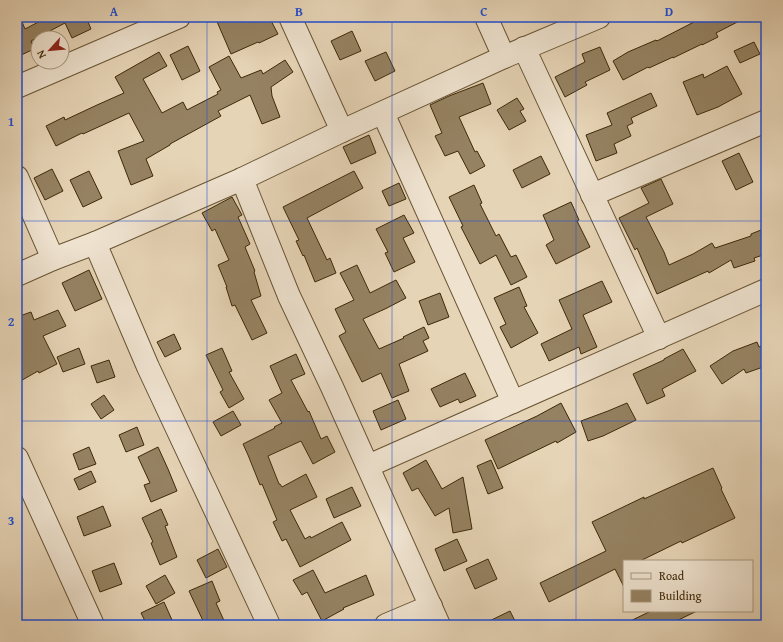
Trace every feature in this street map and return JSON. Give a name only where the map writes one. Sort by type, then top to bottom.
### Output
[{"type":"street","points":[[17,87],[179,17]]},
{"type":"street","points":[[290,17],[342,131]]},
{"type":"street","points":[[486,17],[504,57]]},
{"type":"street","points":[[17,275],[242,179],[342,131],[504,57],[599,17]]},
{"type":"street","points":[[524,48],[659,338]]},
{"type":"street","points":[[384,113],[513,402]]},
{"type":"street","points":[[592,195],[766,120]]},
{"type":"street","points":[[17,177],[53,259]]},
{"type":"street","points":[[242,179],[289,296],[368,466],[435,616],[386,625]]},
{"type":"street","points":[[95,243],[148,367],[269,625]]},
{"type":"street","points":[[368,466],[766,290]]},
{"type":"street","points":[[17,458],[92,625]]},
{"type":"building","points":[[17,17],[20,17],[25,29],[48,17],[86,17],[91,29],[72,38],[70,30],[68,30],[65,23],[52,30],[30,30],[30,51],[17,57]]},
{"type":"building","points":[[215,17],[269,17],[278,34],[231,54]]},
{"type":"building","points":[[692,17],[747,17],[716,33],[718,37],[673,58],[649,68],[648,67],[623,80],[613,61],[628,52],[656,40],[657,41],[694,22]]},
{"type":"building","points":[[352,31],[361,51],[340,60],[331,41]]},
{"type":"building","points":[[754,42],[760,54],[740,63],[734,51]]},
{"type":"building","points":[[188,46],[200,71],[182,80],[170,55]]},
{"type":"building","points":[[600,47],[610,70],[585,82],[587,85],[565,97],[555,77],[585,62],[582,54]]},
{"type":"building","points":[[159,52],[167,66],[143,79],[162,113],[183,102],[187,110],[218,94],[217,92],[221,90],[209,67],[229,56],[241,78],[261,70],[263,74],[285,60],[293,72],[271,87],[272,96],[280,117],[262,124],[250,95],[218,111],[221,116],[146,159],[153,176],[131,185],[118,151],[144,141],[129,113],[56,146],[46,126],[64,117],[65,120],[124,93],[115,77]]},
{"type":"building","points":[[386,52],[395,71],[375,81],[365,61]]},
{"type":"building","points":[[727,66],[742,94],[718,107],[697,115],[683,82],[703,74],[704,78]]},
{"type":"building","points":[[483,83],[491,104],[459,117],[475,152],[477,151],[485,166],[470,174],[458,151],[445,156],[435,136],[442,133],[430,105]]},
{"type":"building","points":[[651,93],[657,106],[631,118],[633,123],[627,126],[631,136],[614,144],[617,153],[596,161],[586,135],[612,125],[607,113]]},
{"type":"building","points":[[517,98],[524,109],[520,111],[526,121],[509,130],[497,110]]},
{"type":"building","points":[[369,135],[376,153],[351,164],[343,147]]},
{"type":"building","points":[[739,153],[753,182],[736,190],[722,161]]},
{"type":"building","points":[[541,156],[550,174],[522,188],[513,170]]},
{"type":"building","points":[[52,169],[63,191],[45,200],[34,178]]},
{"type":"building","points":[[89,171],[102,198],[83,207],[70,180]]},
{"type":"building","points":[[354,171],[363,188],[307,218],[327,260],[330,258],[336,273],[315,282],[304,255],[303,256],[296,241],[299,240],[283,207]]},
{"type":"building","points":[[661,179],[673,204],[646,217],[669,265],[712,243],[715,248],[751,236],[751,234],[766,228],[766,254],[754,258],[755,261],[734,268],[731,260],[709,273],[708,271],[657,294],[637,248],[635,250],[619,218],[649,203],[641,188]]},
{"type":"building","points":[[399,183],[406,199],[389,206],[382,191]]},
{"type":"building","points":[[474,185],[482,203],[480,204],[496,236],[499,234],[511,257],[516,255],[527,277],[511,285],[496,255],[480,264],[461,227],[463,226],[449,197]]},
{"type":"building","points":[[232,197],[242,215],[238,217],[250,244],[245,247],[255,271],[254,272],[261,296],[251,300],[267,333],[252,340],[235,305],[232,306],[227,287],[218,265],[229,260],[215,229],[212,231],[202,213]]},
{"type":"building","points":[[571,202],[579,220],[577,221],[590,247],[556,264],[546,245],[554,240],[543,215]]},
{"type":"building","points":[[404,215],[414,233],[403,238],[415,262],[394,272],[385,253],[388,252],[376,229]]},
{"type":"building","points":[[357,265],[370,293],[396,280],[406,298],[363,319],[379,349],[424,327],[429,338],[423,341],[428,351],[399,364],[409,391],[392,398],[381,373],[362,382],[339,336],[346,332],[335,309],[354,300],[340,273]]},
{"type":"building","points":[[89,270],[102,299],[75,311],[62,283]]},
{"type":"building","points":[[602,281],[612,302],[583,315],[597,347],[581,354],[579,347],[549,361],[541,344],[572,329],[559,300]]},
{"type":"building","points":[[519,287],[527,306],[524,307],[538,333],[511,348],[500,327],[506,324],[494,298]]},
{"type":"building","points":[[440,293],[449,317],[428,325],[419,301]]},
{"type":"building","points":[[58,310],[66,326],[43,336],[57,364],[39,373],[38,371],[17,383],[17,317],[31,312],[34,320]]},
{"type":"building","points":[[174,334],[181,349],[165,357],[157,342]]},
{"type":"building","points":[[757,342],[759,347],[766,344],[766,366],[746,373],[744,369],[722,384],[710,366],[733,351]]},
{"type":"building","points":[[79,348],[85,364],[63,372],[57,357]]},
{"type":"building","points":[[222,348],[232,371],[229,372],[244,399],[229,408],[220,392],[223,390],[206,355]]},
{"type":"building","points":[[683,349],[696,371],[662,389],[665,396],[647,404],[633,374],[664,360]]},
{"type":"building","points":[[296,354],[305,374],[291,380],[308,412],[309,411],[321,439],[327,436],[335,452],[313,464],[301,441],[268,456],[279,484],[282,487],[306,474],[317,497],[290,510],[305,539],[310,536],[311,538],[342,522],[351,540],[300,567],[286,539],[282,541],[273,522],[277,520],[262,484],[260,485],[243,444],[282,423],[269,400],[282,393],[270,366]]},
{"type":"building","points":[[109,360],[115,377],[97,383],[91,366]]},
{"type":"building","points":[[465,373],[476,396],[460,403],[458,399],[440,407],[431,389]]},
{"type":"building","points":[[104,395],[114,410],[101,419],[91,404]]},
{"type":"building","points":[[398,400],[406,419],[381,430],[373,411]]},
{"type":"building","points":[[561,403],[576,432],[557,443],[556,441],[498,469],[485,440]]},
{"type":"building","points":[[627,403],[636,420],[603,436],[588,441],[581,421]]},
{"type":"building","points":[[233,411],[241,425],[221,436],[213,422]]},
{"type":"building","points":[[137,427],[144,445],[126,452],[119,435]]},
{"type":"building","points":[[89,447],[96,464],[79,470],[73,454]]},
{"type":"building","points":[[158,447],[177,491],[151,502],[144,485],[150,483],[138,457]]},
{"type":"building","points":[[426,460],[442,489],[463,477],[472,529],[453,533],[449,508],[435,516],[418,488],[412,491],[403,473]]},
{"type":"building","points":[[491,460],[503,488],[488,494],[477,466]]},
{"type":"building","points":[[713,468],[735,518],[682,543],[681,541],[642,560],[623,560],[623,585],[615,569],[549,602],[540,583],[606,551],[592,522],[644,497],[644,499]]},
{"type":"building","points":[[91,471],[96,482],[79,490],[74,479]]},
{"type":"building","points":[[352,487],[361,506],[334,518],[326,499]]},
{"type":"building","points":[[103,506],[111,526],[84,536],[77,517]]},
{"type":"building","points":[[161,509],[168,525],[165,526],[177,557],[160,565],[151,543],[153,542],[142,518]]},
{"type":"building","points":[[457,539],[467,561],[444,571],[435,549]]},
{"type":"building","points":[[218,549],[227,567],[206,578],[197,560]]},
{"type":"building","points":[[488,559],[497,579],[475,589],[466,569]]},
{"type":"building","points":[[114,563],[122,584],[100,592],[92,571]]},
{"type":"building","points":[[313,570],[325,593],[366,575],[374,595],[343,608],[344,609],[322,621],[307,592],[302,595],[293,580]]},
{"type":"building","points":[[165,575],[175,593],[156,604],[146,586]]},
{"type":"building","points":[[212,581],[220,601],[216,603],[226,625],[205,625],[189,591]]},
{"type":"building","points":[[164,602],[172,620],[160,625],[147,625],[141,613]]},
{"type":"building","points":[[510,611],[517,625],[481,625]]},
{"type":"building","points":[[649,612],[695,612],[668,625],[622,625]]}]
